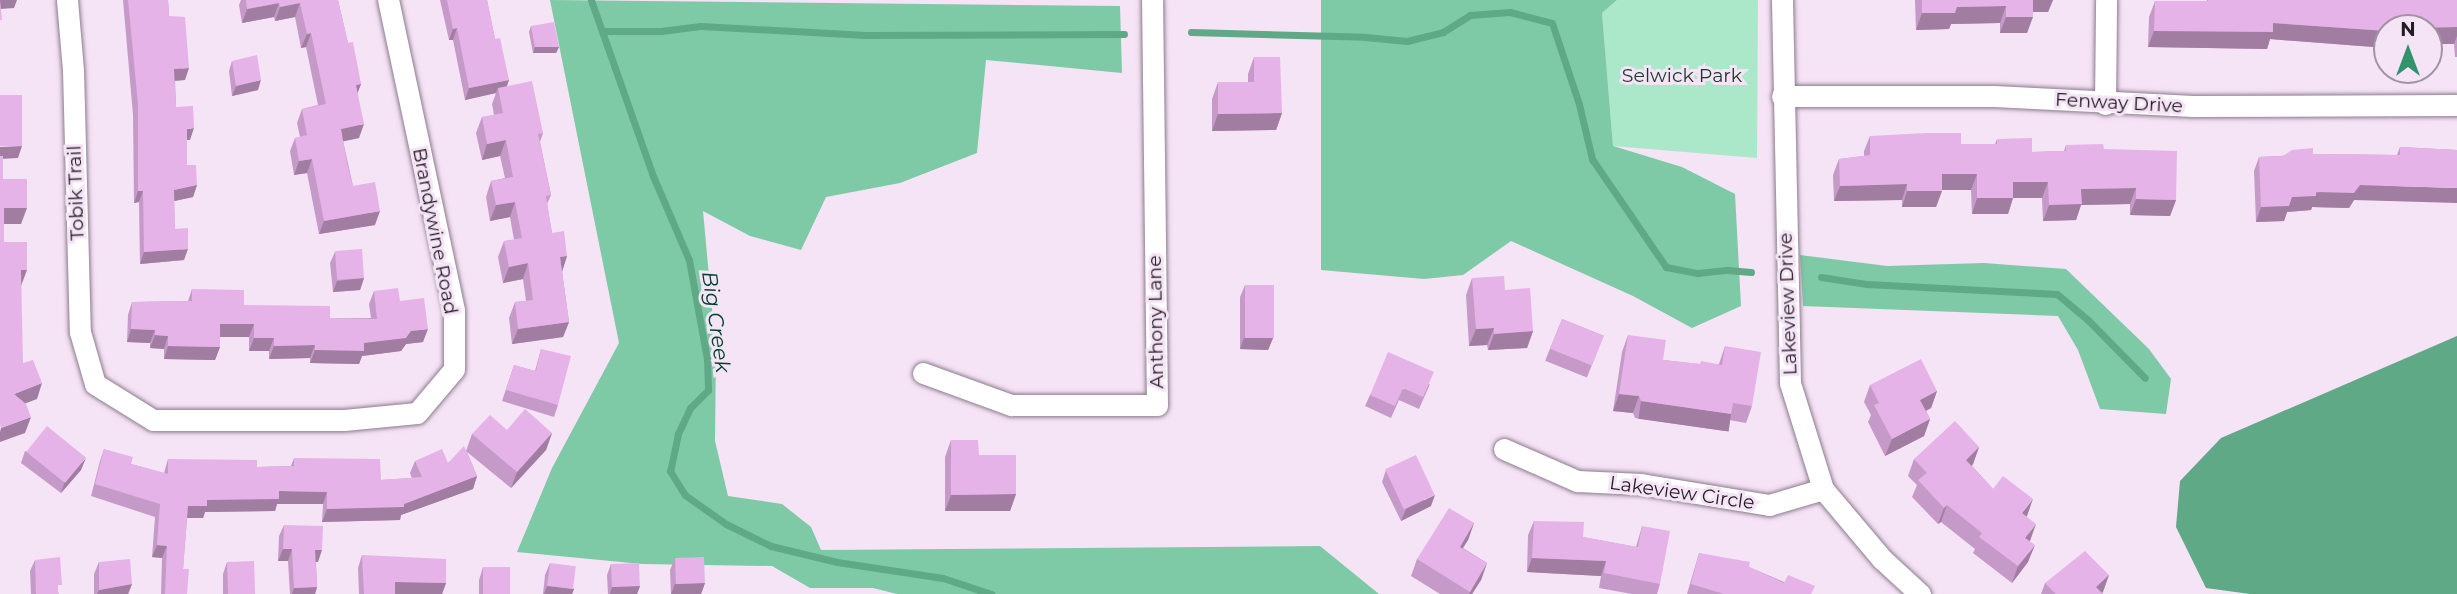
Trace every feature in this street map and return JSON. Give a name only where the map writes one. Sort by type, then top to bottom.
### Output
[{"type":"street","name":"Tobik Trail","points":[[67,0],[73,83],[80,332],[94,383]]},
{"type":"street","name":"Brandywine Road","points":[[94,383],[153,420],[344,420],[417,412],[454,369],[454,310],[388,0]]},
{"type":"street","name":"Anthony Lane","points":[[923,373],[1010,405],[1157,405],[1152,0]]},
{"type":"street","name":"Lakeview Drive","points":[[1782,0],[1790,383],[1823,489],[1882,559],[1920,594]]},
{"type":"street","points":[[2105,104],[2106,0]]},
{"type":"street","name":"Fenway Drive","points":[[1782,96],[1994,96],[2105,104],[2457,105]]},
{"type":"street","name":"Lakeview Circle","points":[[1504,449],[1577,481],[1641,484],[1769,505],[1823,489]]},
{"type":"green space","name":"Selwick Park","points":[[1617,0],[1758,0],[1757,158],[1613,146],[1602,13]]},
{"type":"shaded area","points":[[550,0],[1120,6],[1122,73],[986,60],[977,153],[900,183],[826,197],[801,250],[750,236],[703,211],[716,352],[715,441],[728,496],[782,504],[811,527],[821,550],[1320,546],[1379,594],[897,594],[873,588],[810,588],[772,566],[642,564],[517,552],[552,468],[619,343]]},
{"type":"shaded area","points":[[1321,0],[1617,0],[1602,13],[1613,146],[1682,167],[1735,194],[1741,306],[1692,328],[1633,296],[1511,241],[1463,275],[1424,279],[1321,270]]},
{"type":"shaded area","points":[[1800,255],[1887,266],[1984,263],[2066,269],[2149,349],[2171,379],[2166,414],[2100,409],[2078,350],[2058,316],[1803,306]]},
{"type":"shaded area","points":[[2457,336],[2457,594],[2250,594],[2206,588],[2176,527],[2180,481],[2221,438]]},
{"type":"building","points":[[128,0],[168,0],[169,16],[185,17],[189,68],[174,69],[176,107],[193,106],[194,128],[187,129],[187,165],[196,165],[197,185],[174,190],[175,229],[188,228],[188,249],[144,252],[143,191],[138,191],[138,104]]},
{"type":"building","points":[[246,0],[338,0],[348,43],[353,42],[361,84],[356,85],[364,124],[341,129],[347,163],[353,186],[375,182],[380,211],[324,221],[312,159],[299,161],[295,138],[307,135],[302,109],[326,104],[311,33],[307,34],[300,3],[280,7],[279,3],[247,9]]},
{"type":"building","points":[[447,0],[487,0],[495,39],[500,38],[509,80],[469,88],[457,28],[453,29]]},
{"type":"building","points":[[1922,0],[2033,0],[2033,17],[2006,17],[2006,6],[1957,7],[1955,13],[1922,13]]},
{"type":"building","points":[[2457,0],[2457,27],[2443,27],[2443,14],[2373,14],[2373,30],[2273,23],[2273,32],[2154,31],[2155,1]]},
{"type":"building","points":[[554,22],[559,47],[535,47],[531,26]]},
{"type":"building","points":[[257,55],[261,80],[236,86],[232,61]]},
{"type":"building","points":[[1254,57],[1280,57],[1282,113],[1218,114],[1218,82],[1254,82]]},
{"type":"building","points":[[532,81],[543,133],[538,134],[551,195],[546,196],[552,233],[564,231],[567,256],[560,257],[569,322],[518,329],[515,302],[533,300],[528,263],[509,267],[504,241],[522,238],[515,202],[496,205],[491,181],[513,177],[506,140],[487,144],[482,117],[503,113],[498,88]]},
{"type":"building","points":[[0,95],[22,95],[22,146],[0,146]]},
{"type":"building","points":[[1961,133],[1961,144],[1997,144],[1997,139],[2032,138],[2032,152],[2066,151],[2066,145],[2103,144],[2104,149],[2177,151],[2176,200],[2136,199],[2136,188],[2081,189],[2082,204],[2049,205],[2048,182],[2013,182],[2013,198],[1977,198],[1977,174],[1942,174],[1942,191],[1907,191],[1907,184],[1840,186],[1839,159],[1870,155],[1870,136]]},
{"type":"building","points":[[2400,147],[2457,150],[2457,188],[2360,185],[2354,193],[2316,192],[2316,196],[2292,197],[2289,206],[2261,207],[2259,157],[2283,156],[2292,150],[2313,148],[2313,154],[2400,155]]},
{"type":"building","points":[[0,156],[3,156],[3,179],[27,179],[27,208],[4,208],[4,242],[27,242],[27,270],[21,270],[23,363],[33,360],[42,383],[14,394],[26,404],[31,417],[1,428],[0,424]]},
{"type":"building","points":[[362,249],[364,278],[337,280],[335,251]]},
{"type":"building","points":[[1504,276],[1505,290],[1530,288],[1533,331],[1494,334],[1494,328],[1476,329],[1472,278]]},
{"type":"building","points":[[1245,285],[1274,285],[1274,338],[1245,338]]},
{"type":"building","points":[[398,288],[400,301],[424,298],[428,329],[411,331],[406,338],[364,343],[364,351],[315,350],[315,345],[274,346],[274,338],[254,338],[254,324],[220,324],[220,347],[168,346],[168,336],[155,335],[155,330],[131,329],[132,302],[192,301],[192,289],[244,290],[244,305],[330,306],[330,318],[377,319],[374,291]]},
{"type":"building","points":[[1562,319],[1604,336],[1592,366],[1550,349]]},
{"type":"building","points":[[1628,335],[1666,340],[1663,360],[1700,364],[1701,361],[1722,365],[1725,346],[1761,352],[1752,406],[1733,403],[1731,414],[1641,401],[1639,396],[1619,394]]},
{"type":"building","points":[[541,349],[571,356],[558,405],[506,390],[514,365],[536,371]]},
{"type":"building","points":[[1388,352],[1434,372],[1423,397],[1403,388],[1395,406],[1370,395]]},
{"type":"building","points":[[1921,359],[1937,391],[1920,400],[1930,419],[1892,439],[1874,405],[1879,403],[1870,385]]},
{"type":"building","points":[[525,409],[552,433],[517,472],[472,434],[490,415],[507,430]]},
{"type":"building","points":[[1955,421],[1979,447],[1966,460],[1993,489],[2003,476],[2033,499],[2022,513],[2036,524],[2025,538],[2035,545],[2018,566],[1979,537],[1982,533],[1947,505],[1944,508],[1918,480],[1927,473],[1914,459]]},
{"type":"building","points":[[47,426],[86,457],[65,483],[26,452]]},
{"type":"building","points":[[951,440],[978,440],[979,455],[1016,455],[1016,494],[951,495]]},
{"type":"building","points":[[464,446],[477,476],[404,504],[404,507],[327,509],[327,492],[279,491],[279,499],[207,500],[207,506],[188,506],[183,569],[189,569],[187,594],[165,594],[167,546],[157,545],[160,504],[95,484],[104,449],[133,457],[131,464],[168,474],[168,459],[257,460],[257,467],[294,466],[294,458],[380,459],[381,480],[422,477],[415,461],[442,449],[448,463]]},
{"type":"building","points":[[1416,455],[1435,495],[1404,509],[1385,469]]},
{"type":"building","points":[[1449,508],[1474,523],[1460,547],[1487,563],[1470,592],[1417,559]]},
{"type":"building","points":[[1534,521],[1584,522],[1583,537],[1638,547],[1642,526],[1670,531],[1660,584],[1604,573],[1606,561],[1532,558]]},
{"type":"building","points":[[284,525],[323,526],[322,550],[315,550],[317,587],[294,588],[292,549],[283,549]]},
{"type":"building","points":[[2085,551],[2109,575],[2096,587],[2103,594],[2056,594],[2045,583]]},
{"type":"building","points":[[1699,553],[1750,562],[1749,567],[1784,583],[1788,575],[1815,586],[1811,594],[1724,594],[1691,584]]},
{"type":"building","points":[[362,555],[446,559],[446,583],[395,582],[395,594],[364,594]]},
{"type":"building","points":[[60,557],[62,585],[58,585],[58,594],[36,594],[35,560]]},
{"type":"building","points":[[704,557],[705,583],[676,584],[675,558]]},
{"type":"building","points":[[130,559],[132,584],[99,590],[99,562]]},
{"type":"building","points":[[254,561],[255,594],[228,594],[227,562]]},
{"type":"building","points":[[550,563],[576,566],[573,589],[547,586]]},
{"type":"building","points":[[639,563],[640,586],[612,587],[611,564]]},
{"type":"building","points":[[483,567],[510,567],[510,594],[483,594]]},
{"type":"waterway","name":"Big Creek","points":[[591,0],[653,176],[689,260],[707,359],[708,390],[690,408],[678,434],[670,471],[685,495],[726,524],[771,546],[837,562],[943,578],[991,594]]},
{"type":"waterway","points":[[1191,32],[1365,37],[1407,41],[1443,32],[1470,15],[1510,12],[1552,23],[1579,104],[1592,159],[1666,267],[1697,273],[1727,270],[1751,272]]},
{"type":"waterway","points":[[602,31],[661,31],[701,26],[866,35],[1124,34]]},
{"type":"waterway","points":[[1821,277],[1867,284],[2057,294],[2088,320],[2145,378]]}]
